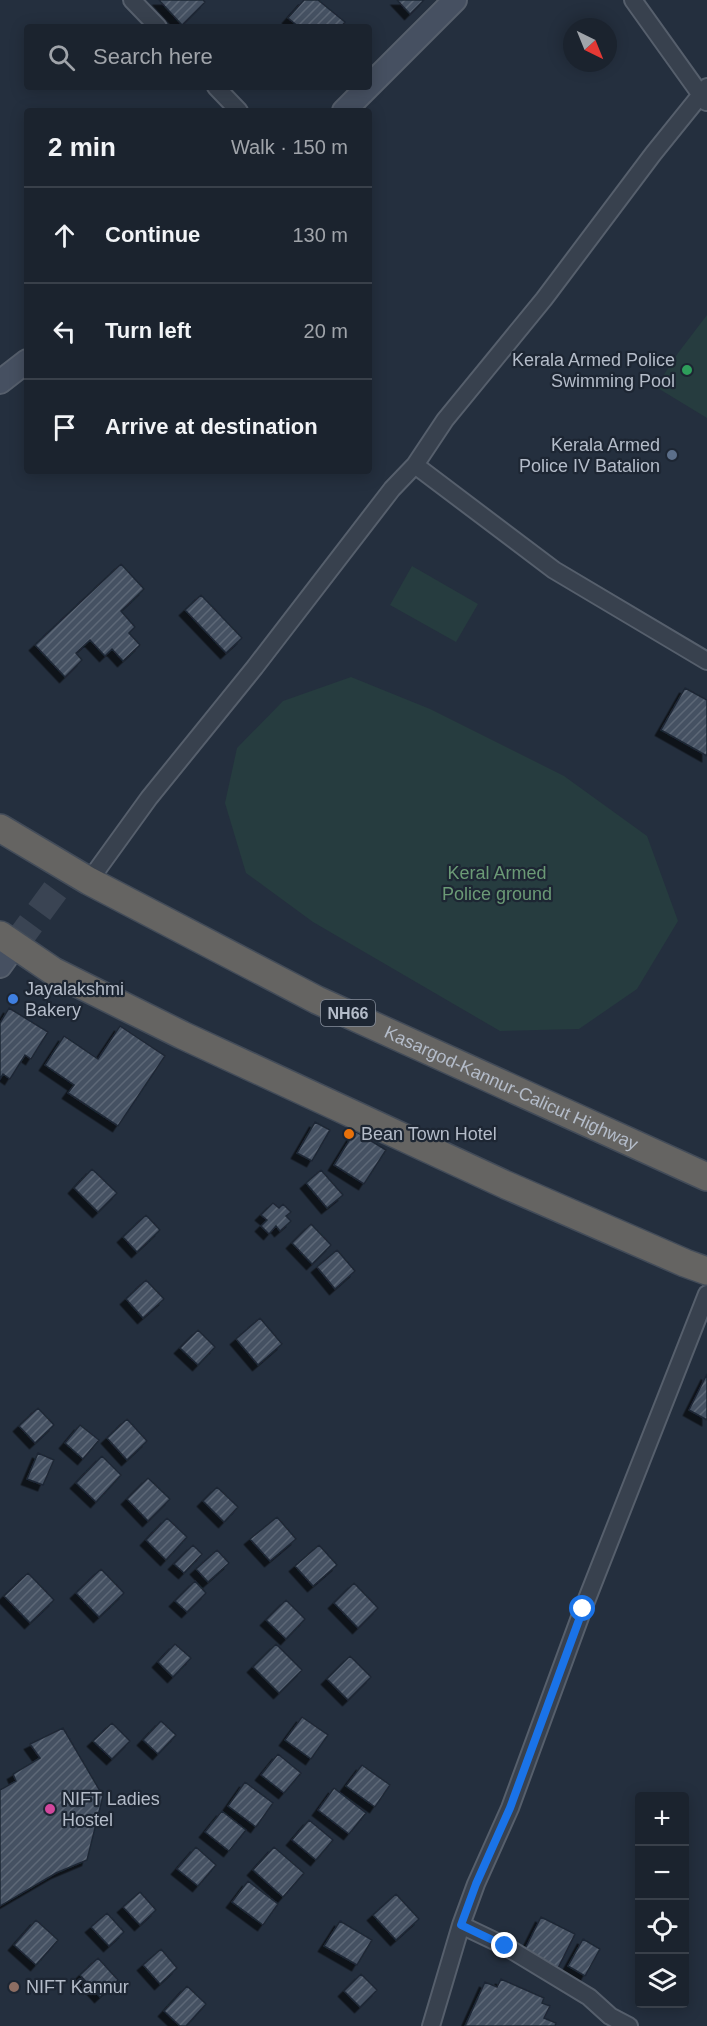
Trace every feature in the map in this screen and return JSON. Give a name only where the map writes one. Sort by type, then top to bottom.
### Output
[{"type":"highway","name":"Kasargod-Kannur-Calicut Highway","points":[[0,828],[89,881],[317,999],[707,1177]]},
{"type":"highway","points":[[5,949],[182,1035],[506,1185],[707,1271]]},
{"type":"main road","points":[[372,82],[455,0]]},
{"type":"main road","points":[[347,108],[364,90]]},
{"type":"main road","points":[[0,382],[24,363]]},
{"type":"street","points":[[132,0],[155,24]]},
{"type":"street","points":[[89,881],[190,746],[255,667],[392,489],[415,465],[445,420],[705,95],[633,0]]},
{"type":"street","points":[[219,90],[236,108]]},
{"type":"street","points":[[415,465],[554,570],[707,661]]},
{"type":"street","points":[[431,2026],[461,1925],[476,1884],[510,1808],[583,1609],[707,1294]]},
{"type":"street","points":[[461,1925],[505,1946],[580,1991],[610,2016],[629,2026]]},
{"type":"green space","name":"Kerala Armed Police Swimming Pool","points":[[707,315],[707,418],[656,387]]},
{"type":"green space","points":[[412,566],[478,604],[456,642],[390,605]]},
{"type":"green space","name":"Keral Armed Police ground","points":[[351,677],[430,709],[564,776],[647,836],[678,921],[637,989],[579,1029],[500,1031],[313,922],[246,873],[225,803],[237,748],[283,701]]},
{"type":"building","points":[[159,0],[203,0],[205,2],[181,24]]},
{"type":"building","points":[[304,0],[318,0],[345,22],[343,24],[295,24],[288,18]]},
{"type":"building","points":[[397,0],[424,0],[410,14]]},
{"type":"building","points":[[121,564],[144,589],[121,611],[135,627],[129,633],[140,645],[123,661],[112,649],[105,656],[90,640],[76,653],[82,660],[65,677],[35,645]]},
{"type":"building","points":[[201,595],[242,638],[226,653],[185,610]]},
{"type":"building","points":[[685,688],[707,700],[707,756],[661,730]]},
{"type":"building","points":[[9,1008],[48,1032],[31,1059],[25,1055],[10,1079],[3,1074],[0,1079],[0,1023]]},
{"type":"building","points":[[120,1026],[165,1056],[118,1126],[68,1093],[74,1085],[45,1065],[64,1036],[98,1059]]},
{"type":"building","points":[[315,1122],[330,1130],[312,1161],[297,1153]]},
{"type":"building","points":[[355,1131],[386,1150],[364,1184],[334,1165]]},
{"type":"building","points":[[92,1169],[117,1193],[98,1212],[74,1188]]},
{"type":"building","points":[[321,1170],[343,1195],[327,1208],[306,1183]]},
{"type":"building","points":[[273,1203],[279,1208],[283,1204],[291,1212],[286,1216],[291,1221],[280,1231],[276,1226],[269,1234],[261,1226],[267,1220],[261,1215]]},
{"type":"building","points":[[146,1215],[160,1230],[137,1252],[123,1237]]},
{"type":"building","points":[[311,1224],[331,1245],[312,1264],[292,1243]]},
{"type":"building","points":[[337,1250],[355,1271],[335,1289],[317,1267]]},
{"type":"building","points":[[146,1280],[164,1299],[143,1318],[126,1299]]},
{"type":"building","points":[[260,1318],[282,1344],[258,1365],[236,1339]]},
{"type":"building","points":[[198,1330],[215,1347],[198,1365],[180,1348]]},
{"type":"building","points":[[707,1374],[707,1420],[689,1410]]},
{"type":"building","points":[[38,1408],[54,1425],[35,1443],[19,1426]]},
{"type":"building","points":[[127,1419],[147,1441],[127,1460],[107,1438]]},
{"type":"building","points":[[80,1425],[99,1440],[83,1459],[65,1443]]},
{"type":"building","points":[[38,1453],[54,1460],[43,1485],[27,1479]]},
{"type":"building","points":[[102,1456],[121,1475],[96,1502],[76,1483]]},
{"type":"building","points":[[148,1478],[170,1499],[148,1521],[127,1499]]},
{"type":"building","points":[[217,1487],[238,1507],[224,1522],[203,1501]]},
{"type":"building","points":[[277,1517],[296,1539],[270,1561],[250,1539]]},
{"type":"building","points":[[167,1518],[187,1537],[166,1560],[146,1540]]},
{"type":"building","points":[[193,1545],[202,1554],[184,1573],[174,1564]]},
{"type":"building","points":[[319,1545],[337,1565],[313,1586],[295,1566]]},
{"type":"building","points":[[217,1550],[229,1563],[208,1582],[196,1569]]},
{"type":"building","points":[[101,1569],[124,1593],[99,1617],[76,1593]]},
{"type":"building","points":[[28,1573],[54,1600],[30,1623],[4,1596]]},
{"type":"building","points":[[195,1581],[206,1593],[187,1612],[175,1601]]},
{"type":"building","points":[[354,1583],[378,1608],[358,1628],[334,1603]]},
{"type":"building","points":[[286,1600],[305,1619],[286,1639],[266,1620]]},
{"type":"building","points":[[175,1644],[191,1658],[173,1677],[158,1662]]},
{"type":"building","points":[[276,1644],[302,1670],[279,1693],[253,1667]]},
{"type":"building","points":[[350,1656],[371,1677],[348,1700],[327,1679]]},
{"type":"building","points":[[302,1717],[328,1735],[311,1759],[285,1740]]},
{"type":"building","points":[[161,1721],[176,1735],[158,1754],[143,1740]]},
{"type":"building","points":[[112,1723],[130,1741],[112,1759],[93,1741]]},
{"type":"building","name":"NIFT Ladies Hostel","points":[[63,1728],[103,1796],[87,1860],[56,1873],[0,1906],[0,1790],[16,1781],[13,1774],[40,1758],[30,1744]]},
{"type":"building","points":[[278,1754],[301,1773],[284,1793],[261,1775]]},
{"type":"building","points":[[362,1765],[390,1785],[375,1807],[346,1786]]},
{"type":"building","points":[[245,1782],[273,1803],[256,1827],[228,1806]]},
{"type":"building","points":[[334,1788],[366,1813],[349,1834],[318,1810]]},
{"type":"building","points":[[222,1811],[246,1830],[229,1851],[205,1832]]},
{"type":"building","points":[[309,1820],[333,1840],[316,1860],[292,1840]]},
{"type":"building","points":[[196,1847],[216,1865],[198,1886],[177,1869]]},
{"type":"building","points":[[274,1847],[304,1873],[283,1897],[253,1870]]},
{"type":"building","points":[[248,1881],[278,1904],[263,1925],[232,1902]]},
{"type":"building","points":[[140,1892],[156,1910],[140,1925],[123,1907]]},
{"type":"building","points":[[396,1894],[419,1919],[396,1940],[373,1915]]},
{"type":"building","points":[[107,1913],[124,1932],[109,1946],[91,1927]]},
{"type":"building","points":[[541,1917],[575,1934],[558,1968],[524,1951]]},
{"type":"building","points":[[36,1920],[58,1940],[36,1965],[14,1945]]},
{"type":"building","points":[[340,1921],[372,1940],[357,1965],[324,1946]]},
{"type":"building","points":[[583,1939],[600,1949],[585,1976],[568,1966]]},
{"type":"building","points":[[161,1949],[177,1968],[160,1984],[143,1965]]},
{"type":"building","points":[[98,1958],[118,1980],[100,1997],[80,1975]]},
{"type":"building","points":[[361,1974],[377,1990],[360,2007],[344,1991]]},
{"type":"building","points":[[501,1979],[544,1998],[542,2003],[550,2006],[544,2018],[556,2023],[555,2026],[465,2026],[485,1982],[497,1987]]},
{"type":"building","points":[[187,1986],[206,2004],[186,2026],[180,2026],[164,2011]]},
{"type":"tunnel","points":[[15,945],[70,870]]},
{"type":"place","name":"Kerala Armed Police Swimming Pool","points":[[687,370]]},
{"type":"place","name":"Kerala Armed Police IV Batalion","points":[[672,455]]},
{"type":"place","name":"Jayalakshmi Bakery","points":[[13,999]]},
{"type":"place","name":"Bean Town Hotel","points":[[349,1134]]},
{"type":"place","name":"NIFT Ladies Hostel","points":[[50,1809]]},
{"type":"place","name":"NIFT Kannur","points":[[14,1987]]},
{"type":"route","points":[[505,1946],[461,1925],[476,1884],[510,1808],[583,1609]]}]
